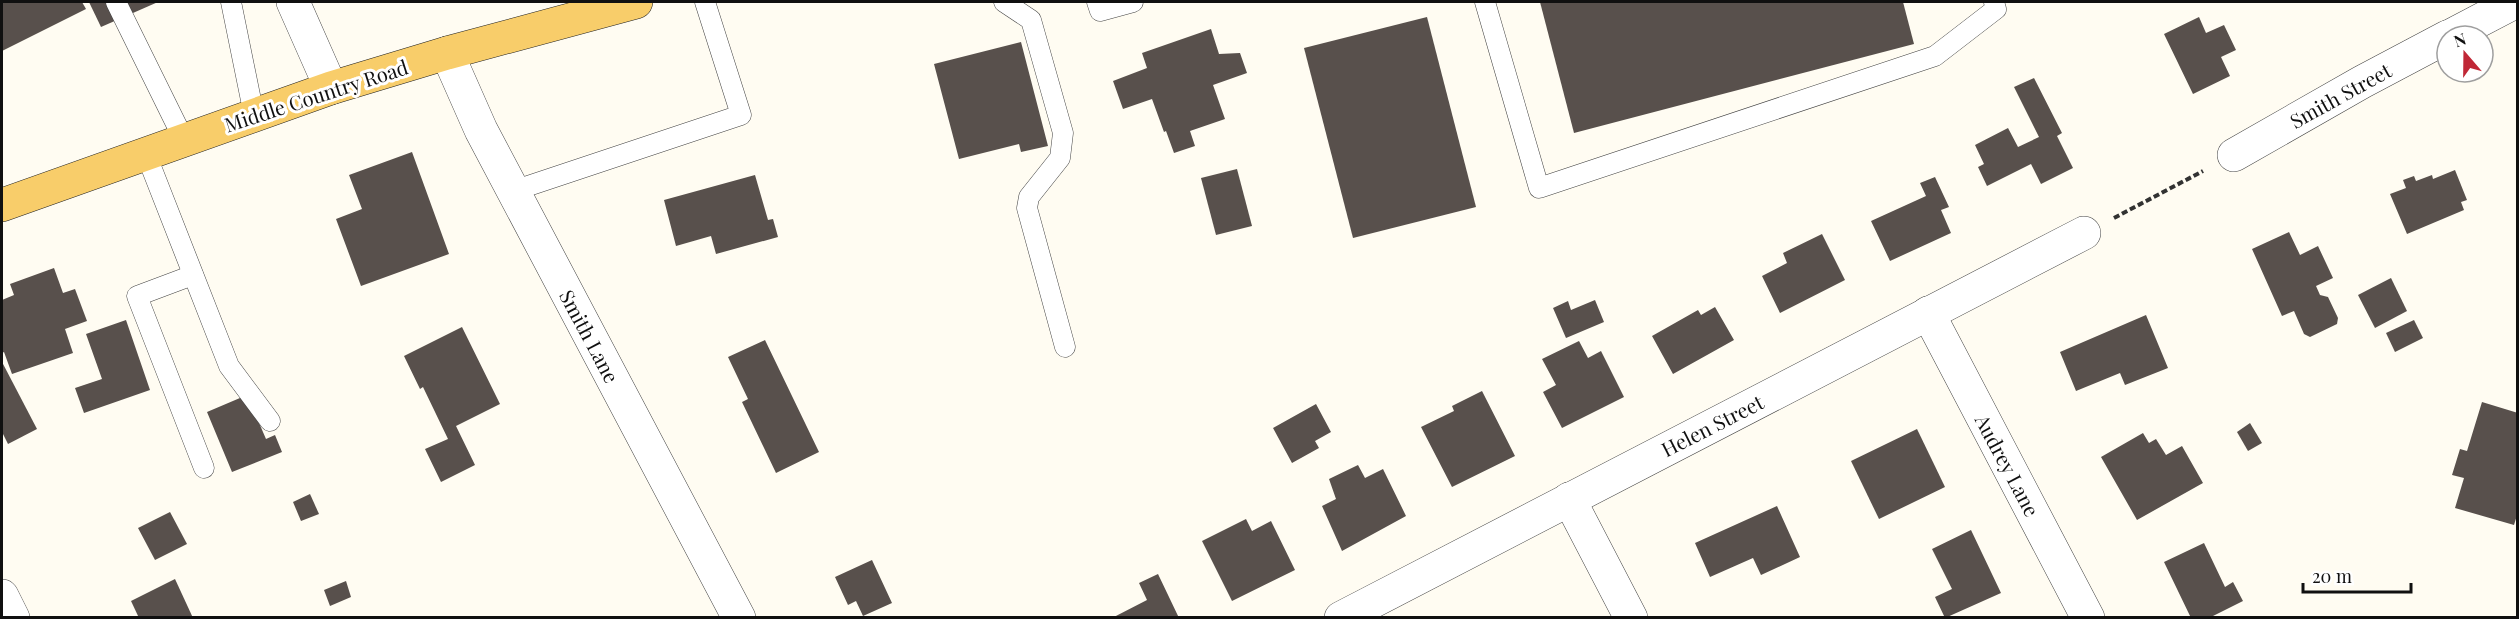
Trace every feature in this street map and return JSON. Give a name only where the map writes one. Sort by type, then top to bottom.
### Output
[{"type":"main road","name":"Middle Country Road","points":[[2,205],[331,88],[447,53],[636,2]]},
{"type":"street","points":[[293,2],[331,88]]},
{"type":"street","name":"Smith Street","points":[[2473,24],[2515,2]]},
{"type":"street","name":"Smith Street","points":[[2235,155],[2362,82],[2435,44]]},
{"type":"street","name":"Smith Lane","points":[[447,53],[481,130],[739,618]]},
{"type":"street","name":"Helen Street","points":[[1341,618],[2084,233]]},
{"type":"street","name":"Audrey Lane","points":[[1928,313],[2088,618]]},
{"type":"street","points":[[1569,499],[1631,618]]},
{"type":"street","points":[[2,596],[13,618]]},
{"type":"lane","points":[[116,2],[184,140]]},
{"type":"lane","points":[[231,2],[254,115]]},
{"type":"lane","points":[[513,191],[741,115],[705,2]]},
{"type":"lane","points":[[1004,2],[1031,20],[1063,134],[1060,158],[1029,197],[1027,208],[1065,347]]},
{"type":"lane","points":[[1097,2],[1100,11],[1133,2]]},
{"type":"lane","points":[[1485,2],[1539,188],[1935,56],[1996,9],[1994,2]]},
{"type":"lane","points":[[146,154],[229,366],[270,421]]},
{"type":"lane","points":[[194,275],[137,296],[204,468]]},
{"type":"path","points":[[2084,233],[2235,155]]},
{"type":"building","points":[[2,2],[82,2],[86,9],[2,51]]},
{"type":"building","points":[[89,2],[158,2],[101,27]]},
{"type":"building","points":[[1540,2],[1903,2],[1914,44],[1574,133]]},
{"type":"building","points":[[1427,17],[1476,207],[1353,238],[1304,48]]},
{"type":"building","points":[[2199,17],[2206,33],[2224,25],[2236,50],[2221,57],[2230,76],[2193,94],[2164,34]]},
{"type":"building","points":[[1211,29],[1219,54],[1240,53],[1247,73],[1213,85],[1225,119],[1190,131],[1195,146],[1174,153],[1152,99],[1123,109],[1113,81],[1147,68],[1142,53]]},
{"type":"building","points":[[1021,42],[1048,146],[1021,152],[1019,144],[959,159],[934,64]]},
{"type":"building","points":[[2034,78],[2062,133],[2057,136],[2073,168],[2041,184],[2031,164],[1987,186],[1978,167],[1984,164],[1975,145],[2008,128],[2018,147],[2039,137],[2014,87]]},
{"type":"building","points":[[412,152],[449,254],[361,286],[336,219],[362,209],[349,175]]},
{"type":"building","points":[[1237,169],[1252,226],[1216,235],[1201,178]]},
{"type":"building","points":[[2455,170],[2467,200],[2461,202],[2464,210],[2407,234],[2390,194],[2406,188],[2403,180],[2414,176],[2416,181],[2432,175],[2433,179]]},
{"type":"building","points":[[755,175],[768,220],[773,219],[778,237],[716,254],[711,236],[676,246],[664,200]]},
{"type":"building","points":[[1935,177],[1949,207],[1941,210],[1951,233],[1890,261],[1871,221],[1926,196],[1920,183]]},
{"type":"building","points":[[2289,232],[2300,255],[2318,246],[2333,278],[2316,286],[2320,295],[2328,297],[2338,318],[2337,324],[2310,337],[2304,334],[2294,311],[2282,316],[2252,249]]},
{"type":"building","points":[[1822,234],[1845,280],[1780,313],[1762,276],[1787,263],[1783,253]]},
{"type":"building","points":[[54,268],[63,293],[75,289],[87,321],[65,329],[73,353],[12,374],[4,352],[2,353],[2,300],[14,295],[10,284]]},
{"type":"building","points":[[2391,278],[2407,311],[2375,328],[2358,295]]},
{"type":"building","points":[[1595,300],[1604,322],[1566,338],[1553,308],[1568,301],[1571,310]]},
{"type":"building","points":[[1715,307],[1734,340],[1673,374],[1652,336],[1698,310],[1701,315]]},
{"type":"building","points":[[2146,315],[2168,368],[2125,385],[2120,373],[2076,391],[2060,352]]},
{"type":"building","points":[[126,320],[150,390],[84,413],[75,388],[102,379],[86,334]]},
{"type":"building","points":[[2414,320],[2423,338],[2395,352],[2386,333]]},
{"type":"building","points":[[462,327],[500,404],[456,426],[475,465],[441,482],[425,449],[448,439],[423,387],[420,389],[404,356]]},
{"type":"building","points":[[765,340],[819,452],[776,473],[742,402],[748,399],[728,357]]},
{"type":"building","points":[[1579,341],[1588,358],[1601,351],[1624,397],[1562,428],[1543,392],[1556,385],[1542,359]]},
{"type":"building","points":[[2,362],[37,429],[8,444],[2,432]]},
{"type":"building","points":[[1482,391],[1515,456],[1452,487],[1421,427],[1454,411],[1452,406]]},
{"type":"building","points":[[247,395],[266,439],[275,435],[282,452],[232,472],[207,412]]},
{"type":"building","points":[[2482,402],[2518,413],[2518,512],[2514,525],[2455,508],[2464,478],[2452,475],[2460,449],[2467,451]]},
{"type":"building","points":[[1316,404],[1331,432],[1315,441],[1319,448],[1292,463],[1273,428]]},
{"type":"building","points":[[2250,423],[2262,443],[2248,451],[2237,432]]},
{"type":"building","points":[[1917,429],[1945,487],[1879,519],[1851,461]]},
{"type":"building","points":[[2143,433],[2149,443],[2156,439],[2166,455],[2182,446],[2203,483],[2137,520],[2101,457]]},
{"type":"building","points":[[1358,465],[1365,478],[1383,469],[1406,516],[1342,551],[1322,506],[1336,499],[1329,479]]},
{"type":"building","points":[[310,494],[319,514],[301,521],[293,502]]},
{"type":"building","points":[[1777,506],[1800,557],[1761,575],[1753,558],[1710,577],[1695,543]]},
{"type":"building","points":[[170,512],[187,544],[155,560],[138,528]]},
{"type":"building","points":[[1246,519],[1252,531],[1271,521],[1295,570],[1232,601],[1202,541]]},
{"type":"building","points":[[1971,530],[2001,593],[1945,618],[1935,597],[1952,589],[1932,549]]},
{"type":"building","points":[[2204,543],[2225,587],[2233,582],[2243,601],[2209,618],[2191,618],[2164,562]]},
{"type":"building","points":[[872,560],[892,603],[863,616],[856,601],[848,605],[835,577]]},
{"type":"building","points":[[1158,574],[1179,618],[1112,618],[1147,600],[1139,583]]},
{"type":"building","points":[[175,579],[193,618],[139,618],[131,601]]},
{"type":"building","points":[[346,581],[351,597],[330,606],[324,590]]}]
